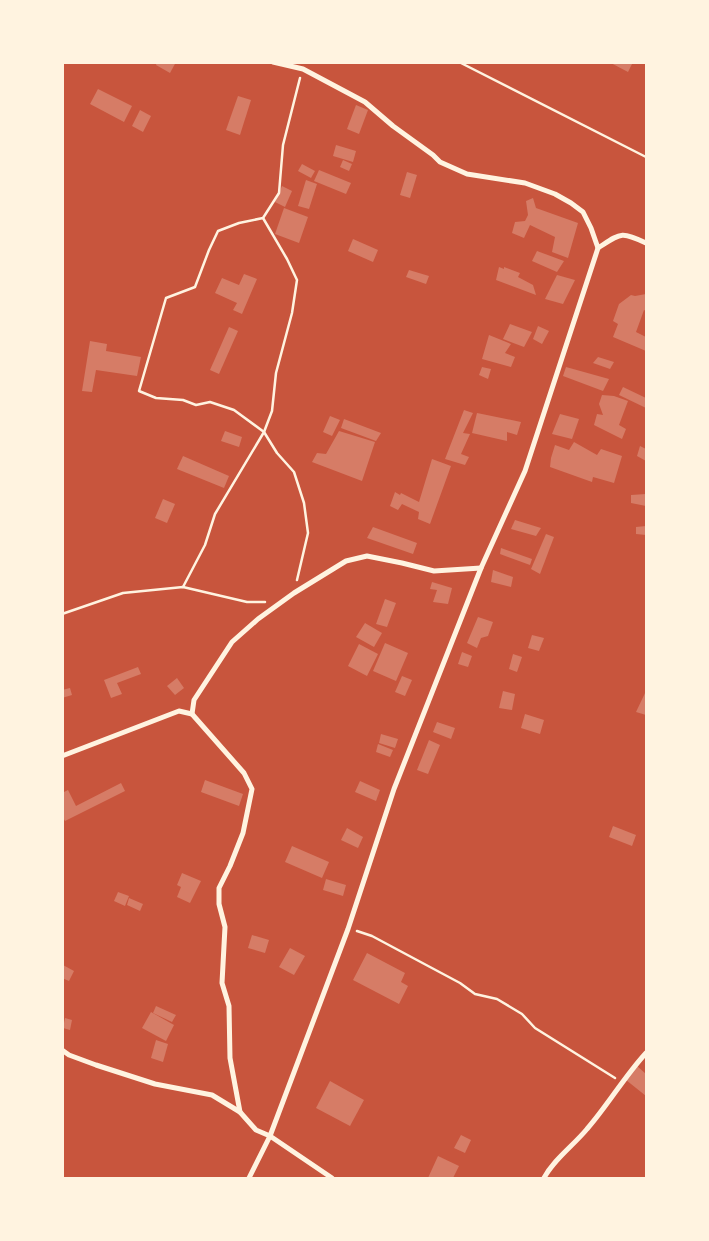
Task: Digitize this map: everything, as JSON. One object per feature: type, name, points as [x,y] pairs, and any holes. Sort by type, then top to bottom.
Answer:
[{"type":"street","points":[[249,1178],[270,1136],[348,929],[394,789],[481,568],[525,471],[598,248],[583,212],[572,203],[555,194],[524,183],[467,174],[440,162],[392,126],[365,102],[303,69],[273,62]]},
{"type":"street","points":[[598,248],[618,235],[630,235],[646,243]]},
{"type":"street","points":[[192,714],[194,700],[232,642],[258,619],[294,593],[346,562],[367,556],[434,571],[481,568]]},
{"type":"street","points":[[62,756],[179,711],[192,714],[244,773],[252,789],[243,833],[219,888],[219,904],[226,926],[222,983],[230,1006],[230,1058],[240,1112]]},
{"type":"street","points":[[62,1050],[69,1055],[96,1065],[155,1084],[212,1095],[240,1112],[256,1130],[270,1136],[332,1178]]},
{"type":"street","points":[[544,1178],[548,1170],[587,1129],[646,1053]]},
{"type":"path","points":[[459,62],[646,157]]},
{"type":"path","points":[[294,593],[308,533],[304,503],[294,472],[277,453],[264,432],[234,410],[210,402],[196,405],[183,400],[156,398],[139,391],[166,298],[195,287],[218,231],[239,223],[263,218],[279,194],[282,145],[296,88],[303,69]]},
{"type":"path","points":[[183,586],[205,545],[216,514],[264,432],[272,411],[276,373],[292,313],[297,280],[263,218]]},
{"type":"path","points":[[62,614],[122,593],[183,586],[247,602],[284,602]]},
{"type":"path","points":[[348,929],[372,936],[460,983],[476,994],[497,999],[522,1014],[535,1028],[622,1082]]},
{"type":"building","points":[[157,62],[176,62],[170,73],[156,65]]},
{"type":"building","points":[[609,62],[628,62],[632,64],[628,72]]},
{"type":"building","points":[[98,89],[132,106],[124,122],[90,104]]},
{"type":"building","points":[[238,96],[251,100],[240,135],[226,130]]},
{"type":"building","points":[[356,105],[368,110],[359,134],[347,129]]},
{"type":"building","points":[[140,110],[151,116],[143,132],[132,126]]},
{"type":"building","points":[[336,145],[356,151],[353,162],[333,156]]},
{"type":"building","points":[[343,160],[352,164],[349,171],[340,167]]},
{"type":"building","points":[[302,164],[315,171],[311,178],[298,171]]},
{"type":"building","points":[[319,170],[351,183],[346,194],[314,181]]},
{"type":"building","points":[[407,172],[417,175],[410,198],[400,195]]},
{"type":"building","points":[[306,180],[317,184],[309,209],[298,206]]},
{"type":"building","points":[[282,186],[292,191],[285,207],[275,202]]},
{"type":"building","points":[[533,198],[536,208],[578,223],[568,258],[552,252],[555,237],[530,225],[524,238],[512,233],[515,222],[525,221],[528,215],[526,201]]},
{"type":"building","points":[[284,208],[308,217],[299,243],[275,234]]},
{"type":"building","points":[[353,239],[378,250],[373,262],[348,251]]},
{"type":"building","points":[[537,251],[564,261],[557,272],[532,261]]},
{"type":"building","points":[[499,267],[520,273],[518,277],[533,285],[536,295],[496,280]]},
{"type":"building","points":[[409,270],[429,276],[426,284],[406,277]]},
{"type":"building","points":[[244,274],[257,279],[242,314],[233,310],[237,303],[215,293],[222,278],[239,285]]},
{"type":"building","points":[[557,275],[575,280],[563,304],[545,299]]},
{"type":"building","points":[[646,294],[646,311],[644,310],[636,332],[646,337],[646,351],[613,337],[618,324],[613,321],[619,304],[631,295]]},
{"type":"building","points":[[510,324],[532,332],[524,347],[503,339]]},
{"type":"building","points":[[538,326],[549,331],[542,344],[533,339]]},
{"type":"building","points":[[229,327],[238,331],[219,374],[210,370]]},
{"type":"building","points":[[489,335],[511,344],[505,353],[515,357],[511,367],[482,359]]},
{"type":"building","points":[[90,341],[107,344],[106,351],[141,357],[137,376],[96,370],[92,392],[82,391]]},
{"type":"building","points":[[598,357],[614,362],[610,369],[593,363]]},
{"type":"building","points":[[482,367],[491,369],[488,379],[479,375]]},
{"type":"building","points":[[566,367],[609,379],[603,391],[563,376]]},
{"type":"building","points":[[623,387],[646,398],[646,408],[619,395]]},
{"type":"building","points":[[602,395],[614,396],[628,401],[619,425],[626,429],[622,439],[594,425],[597,414],[603,415],[599,404]]},
{"type":"building","points":[[464,410],[473,413],[463,433],[470,434],[461,454],[469,457],[465,465],[445,459]]},
{"type":"building","points":[[477,413],[521,422],[517,435],[507,432],[507,441],[472,433]]},
{"type":"building","points":[[560,414],[579,419],[572,439],[552,434]]},
{"type":"building","points":[[330,416],[340,420],[332,436],[323,432]]},
{"type":"building","points":[[344,419],[381,433],[376,441],[341,428]]},
{"type":"building","points":[[225,431],[242,437],[239,447],[221,441]]},
{"type":"building","points":[[339,431],[375,442],[362,481],[312,462],[317,453],[326,454]]},
{"type":"building","points":[[574,442],[597,455],[601,449],[622,456],[614,483],[593,477],[592,482],[550,467],[555,445],[569,450]]},
{"type":"building","points":[[640,446],[646,449],[646,461],[637,456]]},
{"type":"building","points":[[183,456],[229,476],[224,488],[177,469]]},
{"type":"building","points":[[432,459],[451,466],[430,524],[418,519],[419,512],[402,504],[398,510],[390,506],[395,492],[419,502]]},
{"type":"building","points":[[646,494],[646,506],[631,503],[631,495]]},
{"type":"building","points":[[163,499],[175,504],[167,523],[155,518]]},
{"type":"building","points":[[515,520],[541,528],[536,536],[511,529]]},
{"type":"building","points":[[646,526],[646,535],[636,534],[636,527]]},
{"type":"building","points":[[373,527],[417,543],[413,554],[367,538]]},
{"type":"building","points":[[546,534],[554,537],[540,574],[531,569]]},
{"type":"building","points":[[501,548],[532,559],[530,565],[500,554]]},
{"type":"building","points":[[493,570],[513,577],[511,587],[491,582]]},
{"type":"building","points":[[432,582],[452,588],[448,604],[433,602],[437,590],[430,589]]},
{"type":"building","points":[[385,599],[396,603],[387,627],[376,624]]},
{"type":"building","points":[[478,617],[493,622],[488,636],[481,638],[477,648],[467,643]]},
{"type":"building","points":[[365,623],[382,633],[374,647],[356,637]]},
{"type":"building","points":[[532,635],[544,638],[539,651],[528,648]]},
{"type":"building","points":[[385,643],[408,653],[396,681],[373,671]]},
{"type":"building","points":[[359,644],[378,654],[367,676],[348,666]]},
{"type":"building","points":[[462,652],[472,656],[468,667],[458,664]]},
{"type":"building","points":[[513,654],[522,657],[517,672],[509,669]]},
{"type":"building","points":[[138,667],[141,674],[117,683],[122,694],[111,698],[104,680]]},
{"type":"building","points":[[402,676],[412,680],[405,696],[395,692]]},
{"type":"building","points":[[177,678],[184,688],[175,695],[167,686]]},
{"type":"building","points":[[70,688],[72,695],[62,698],[62,690]]},
{"type":"building","points":[[503,691],[515,694],[512,710],[499,708]]},
{"type":"building","points":[[646,691],[646,715],[636,712]]},
{"type":"building","points":[[525,714],[544,720],[540,734],[521,728]]},
{"type":"building","points":[[437,722],[455,728],[451,739],[433,732]]},
{"type":"building","points":[[381,734],[398,739],[395,748],[379,743]]},
{"type":"building","points":[[429,740],[440,745],[428,774],[417,770]]},
{"type":"building","points":[[378,744],[393,750],[390,757],[376,752]]},
{"type":"building","points":[[205,780],[243,794],[239,806],[201,792]]},
{"type":"building","points":[[360,781],[380,790],[376,801],[355,792]]},
{"type":"building","points":[[121,783],[125,791],[65,821],[62,816],[62,793],[68,790],[76,806]]},
{"type":"building","points":[[613,826],[636,835],[632,846],[609,837]]},
{"type":"building","points":[[347,828],[363,837],[358,848],[341,840]]},
{"type":"building","points":[[292,846],[329,862],[322,878],[285,862]]},
{"type":"building","points":[[182,873],[201,881],[190,903],[177,897],[181,887],[177,885]]},
{"type":"building","points":[[326,879],[346,885],[343,896],[323,890]]},
{"type":"building","points":[[118,892],[129,896],[125,906],[114,901]]},
{"type":"building","points":[[129,898],[143,904],[140,911],[127,905]]},
{"type":"building","points":[[252,935],[269,940],[265,953],[248,948]]},
{"type":"building","points":[[290,948],[305,956],[294,975],[279,967]]},
{"type":"building","points":[[367,953],[405,973],[401,982],[408,986],[399,1004],[353,980]]},
{"type":"building","points":[[63,965],[74,971],[69,981],[62,978]]},
{"type":"building","points":[[156,1006],[176,1015],[172,1022],[153,1013]]},
{"type":"building","points":[[151,1012],[174,1025],[166,1041],[142,1028]]},
{"type":"building","points":[[65,1018],[72,1020],[70,1030],[63,1028]]},
{"type":"building","points":[[156,1040],[168,1044],[163,1062],[151,1058]]},
{"type":"building","points":[[637,1066],[646,1074],[646,1096],[626,1080]]},
{"type":"building","points":[[330,1081],[364,1100],[350,1126],[316,1108]]},
{"type":"building","points":[[461,1135],[471,1140],[465,1153],[454,1148]]},
{"type":"building","points":[[438,1156],[459,1166],[453,1178],[428,1178]]}]
